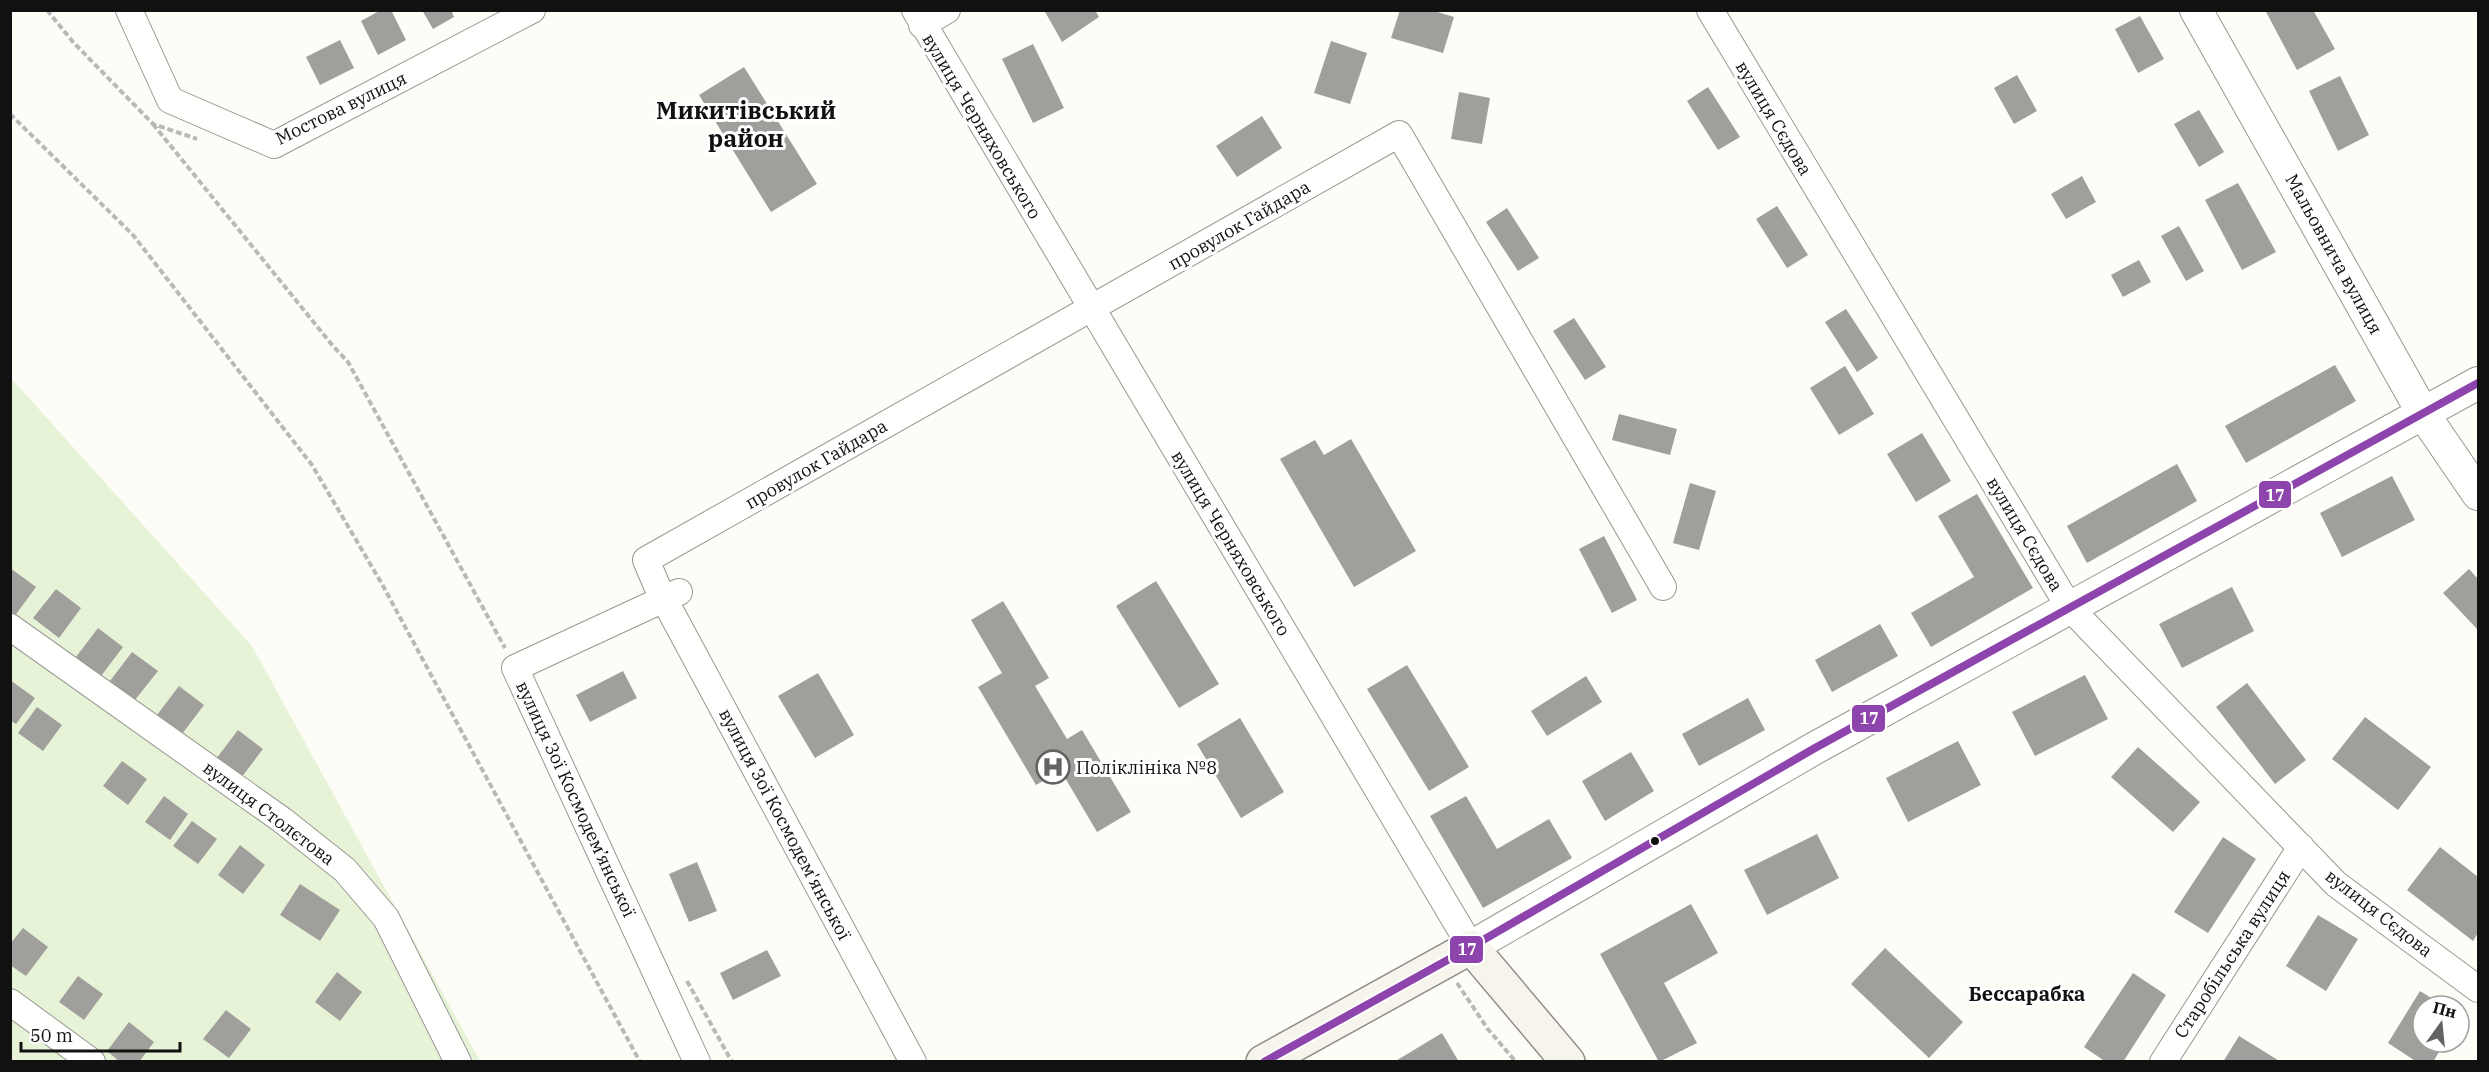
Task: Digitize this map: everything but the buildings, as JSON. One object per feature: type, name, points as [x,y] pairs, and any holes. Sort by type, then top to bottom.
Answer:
[{"type":"main road","points":[[1263,1062],[1458,955]]},
{"type":"main road","name":"вулиця Черняховського","points":[[1458,955],[1568,1062]]},
{"type":"street","name":"Мостова вулиця","points":[[129,10],[170,100],[274,145],[532,10]]},
{"type":"street","points":[[919,18],[947,10]]},
{"type":"street","name":"вулиця Сєдова","points":[[1710,10],[2069,607],[2336,884],[2478,989]]},
{"type":"street","name":"Мальовнича вулиця","points":[[2196,10],[2424,415],[2478,494]]},
{"type":"street","name":"вулиця Черняховського","points":[[919,18],[1091,308],[1458,955]]},
{"type":"street","name":"провулок Гайдара","points":[[667,593],[646,560],[1399,134],[1663,587]]},
{"type":"street","points":[[1458,955],[1815,748],[2069,607],[2424,415],[2478,383]]},
{"type":"street","name":"вулиця Зої Космодем’янської","points":[[667,593],[515,668],[698,1062]]},
{"type":"street","name":"вулиця Зої Космодем'янської","points":[[667,593],[913,1062]]},
{"type":"street","name":"вулиця Столєтова","points":[[10,627],[282,820],[345,870],[386,918],[458,1062]]},
{"type":"street","name":"Старобільська вулиця","points":[[2163,1062],[2301,847]]},
{"type":"street","points":[[10,1002],[92,1062]]},
{"type":"path","points":[[47,10],[73,42],[153,124],[348,362],[515,668]]},
{"type":"path","points":[[10,114],[133,235],[312,465],[382,584],[640,1062]]},
{"type":"path","points":[[153,124],[206,142]]},
{"type":"path","points":[[1458,955],[1487,1028],[1516,1062]]},
{"type":"path","points":[[686,979],[732,1062]]},
{"type":"green space","points":[[10,377],[252,646],[480,1061],[11,1061]]},
{"type":"transit line","name":"17","points":[[1264,1062],[1471,947],[1815,748],[2478,383]]},
{"type":"place","name":"Поліклініка №8","points":[[1053,767]]},
{"type":"district","name":"Микитівський район","points":[[746,124]]},
{"type":"district","name":"Бессарабка","points":[[2027,993]]}]
